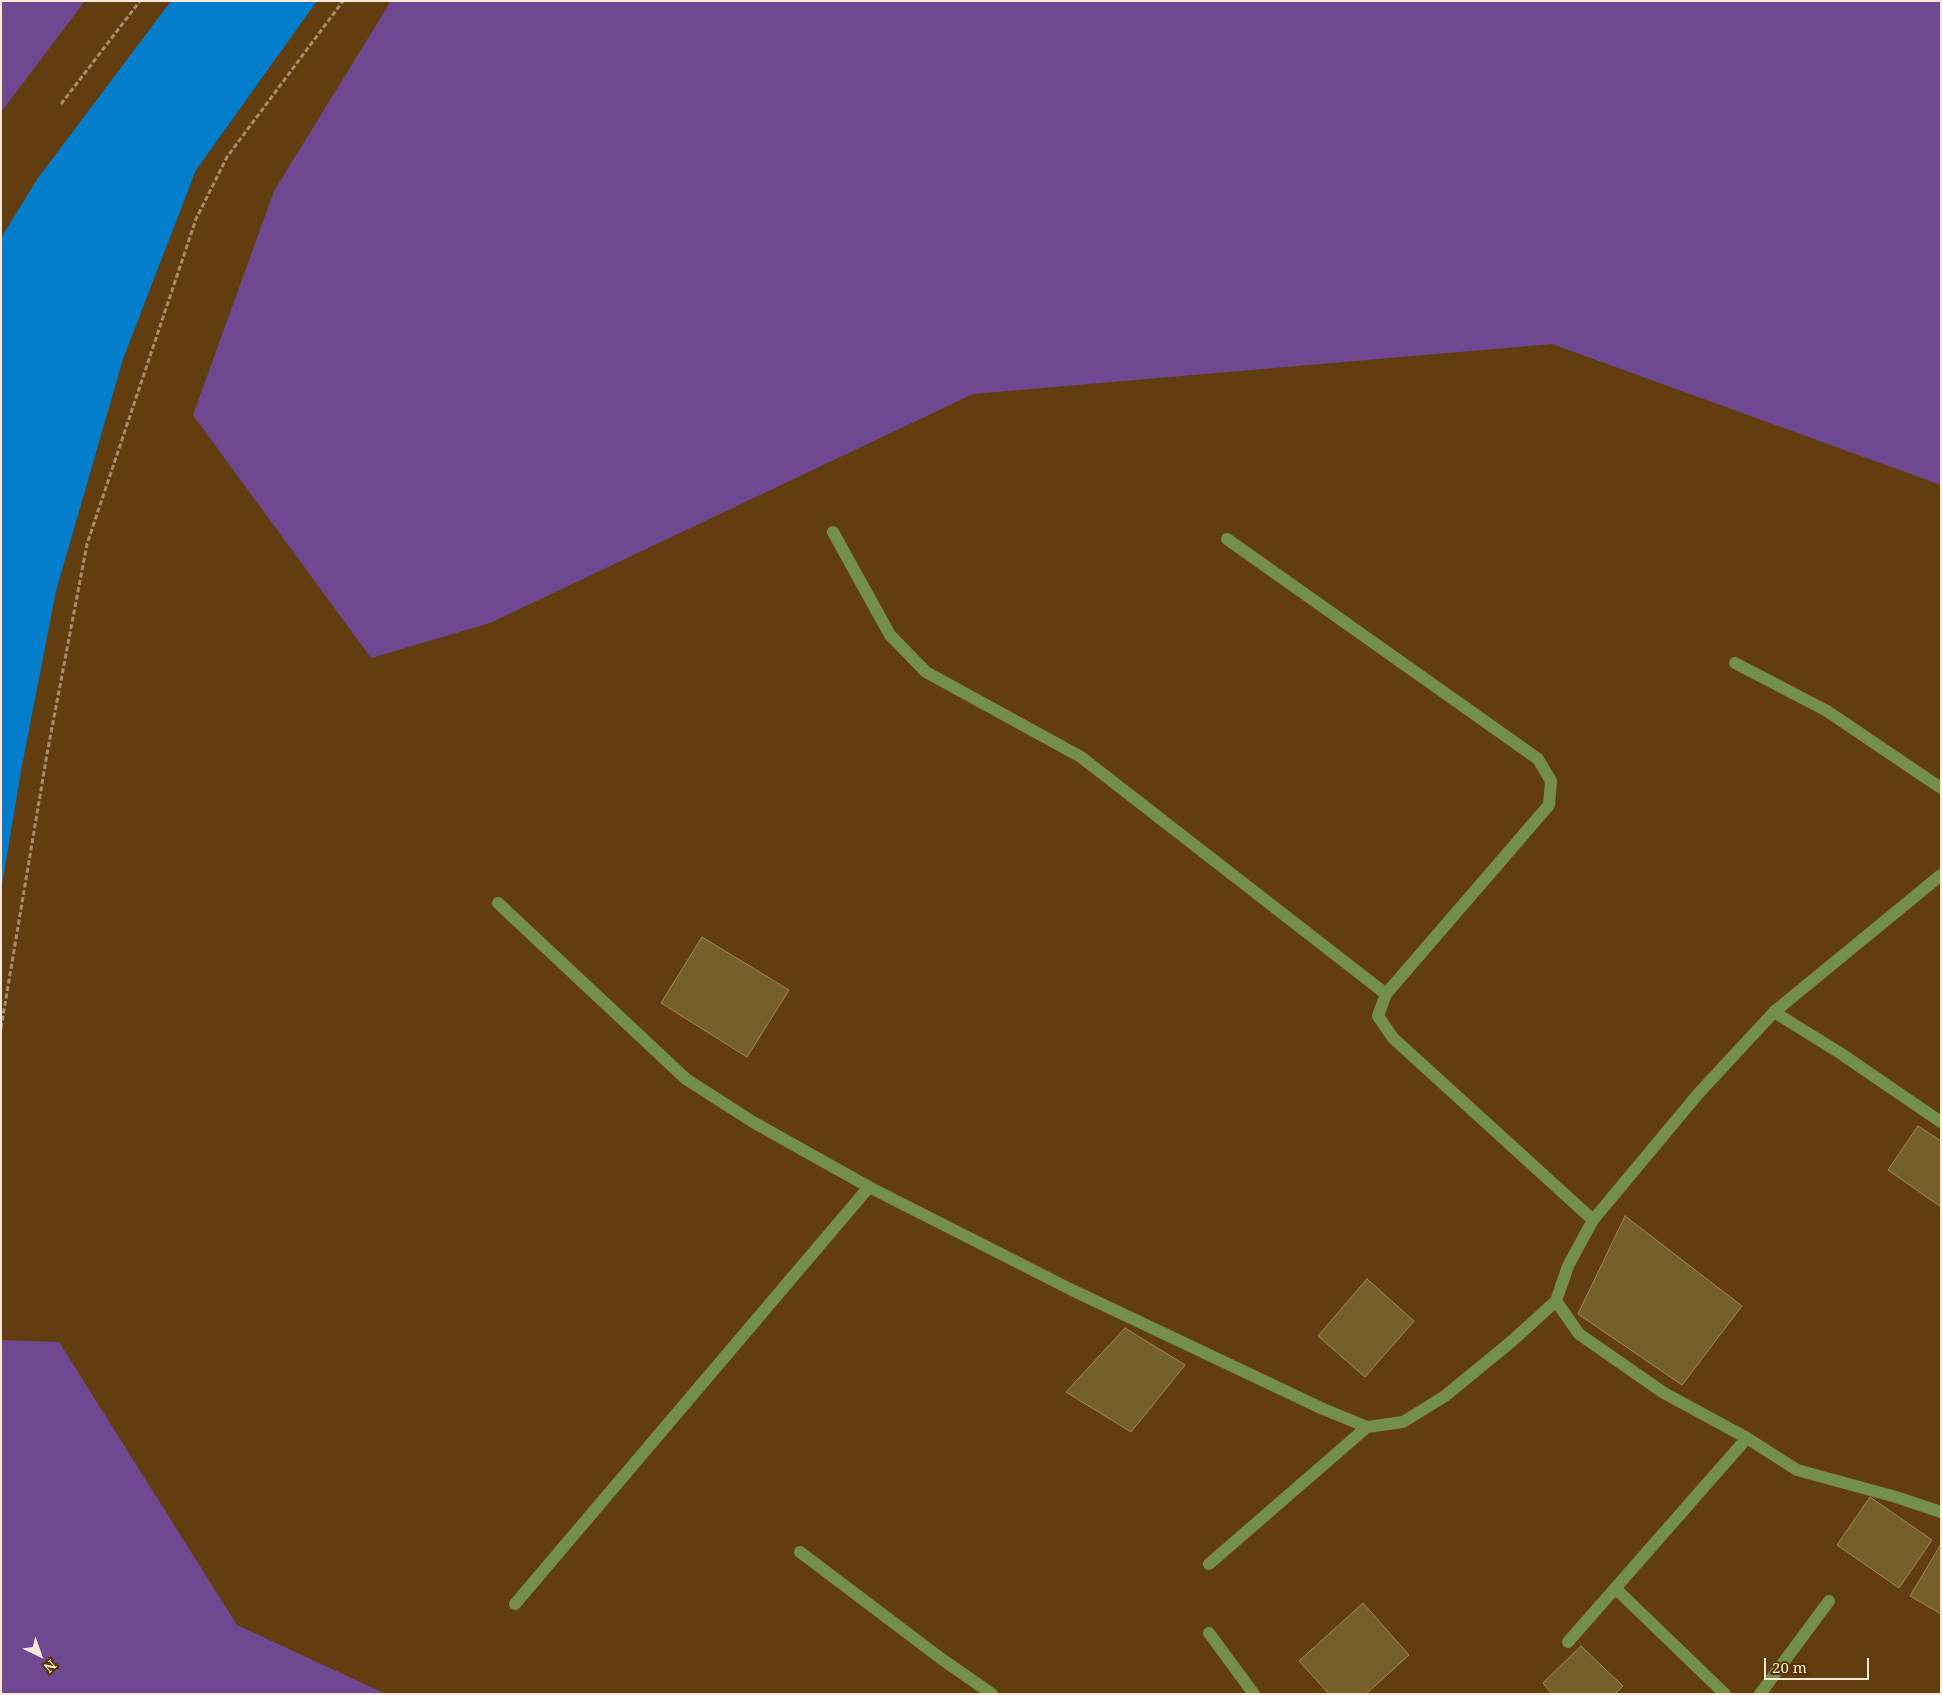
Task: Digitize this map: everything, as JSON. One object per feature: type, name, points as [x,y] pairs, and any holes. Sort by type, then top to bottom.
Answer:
[{"type":"street","points":[[834,532],[890,635],[926,672],[1080,758],[1386,994]]},
{"type":"street","points":[[1227,539],[1538,759],[1552,781],[1549,805],[1386,994],[1378,1016],[1393,1038],[1593,1220]]},
{"type":"street","points":[[1735,663],[1827,711],[1941,788]]},
{"type":"street","points":[[498,903],[686,1079],[753,1122],[869,1187],[1072,1290],[1321,1408],[1367,1427],[1403,1422],[1445,1396],[1556,1302],[1568,1266],[1593,1220],[1698,1094],[1774,1012],[1941,875]]},
{"type":"street","points":[[1774,1012],[1840,1053],[1941,1122]]},
{"type":"street","points":[[515,1604],[869,1187]]},
{"type":"street","points":[[1556,1302],[1580,1334],[1664,1393],[1747,1438],[1797,1470],[1896,1496],[1941,1512]]},
{"type":"street","points":[[1209,1564],[1367,1427]]},
{"type":"street","points":[[1568,1642],[1747,1438]]},
{"type":"street","points":[[800,1552],[943,1660],[992,1694]]},
{"type":"street","points":[[1615,1588],[1725,1694]]},
{"type":"street","points":[[1760,1694],[1829,1601]]},
{"type":"street","points":[[1209,1633],[1254,1694]]},
{"type":"path","points":[[61,104],[140,1]]},
{"type":"path","points":[[1,1028],[47,754],[87,544],[196,219],[227,157],[343,1]]},
{"type":"shaded area","points":[[1,1],[85,1],[1,112]]},
{"type":"shaded area","points":[[391,1],[1941,1],[1941,485],[1552,344],[973,394],[490,623],[371,658],[193,415],[274,191]]},
{"type":"shaded area","points":[[2,1340],[59,1342],[237,1625],[386,1694],[1,1694]]},
{"type":"water","points":[[171,1],[317,1],[196,170],[123,359],[56,591],[21,771],[1,891],[1,238],[38,178]]},
{"type":"building","points":[[702,937],[789,990],[747,1057],[661,1003]]},
{"type":"building","points":[[1918,1126],[1941,1141],[1941,1207],[1888,1170]]},
{"type":"building","points":[[1625,1216],[1742,1306],[1682,1385],[1578,1314]]},
{"type":"building","points":[[1367,1279],[1414,1321],[1365,1377],[1318,1336]]},
{"type":"building","points":[[1125,1328],[1185,1365],[1131,1432],[1066,1392]]},
{"type":"building","points":[[1870,1497],[1932,1540],[1899,1588],[1837,1545]]},
{"type":"building","points":[[1941,1544],[1941,1614],[1910,1596]]},
{"type":"building","points":[[1363,1603],[1409,1655],[1366,1694],[1329,1694],[1299,1661]]},
{"type":"building","points":[[1581,1646],[1623,1686],[1615,1694],[1552,1694],[1543,1683]]}]
